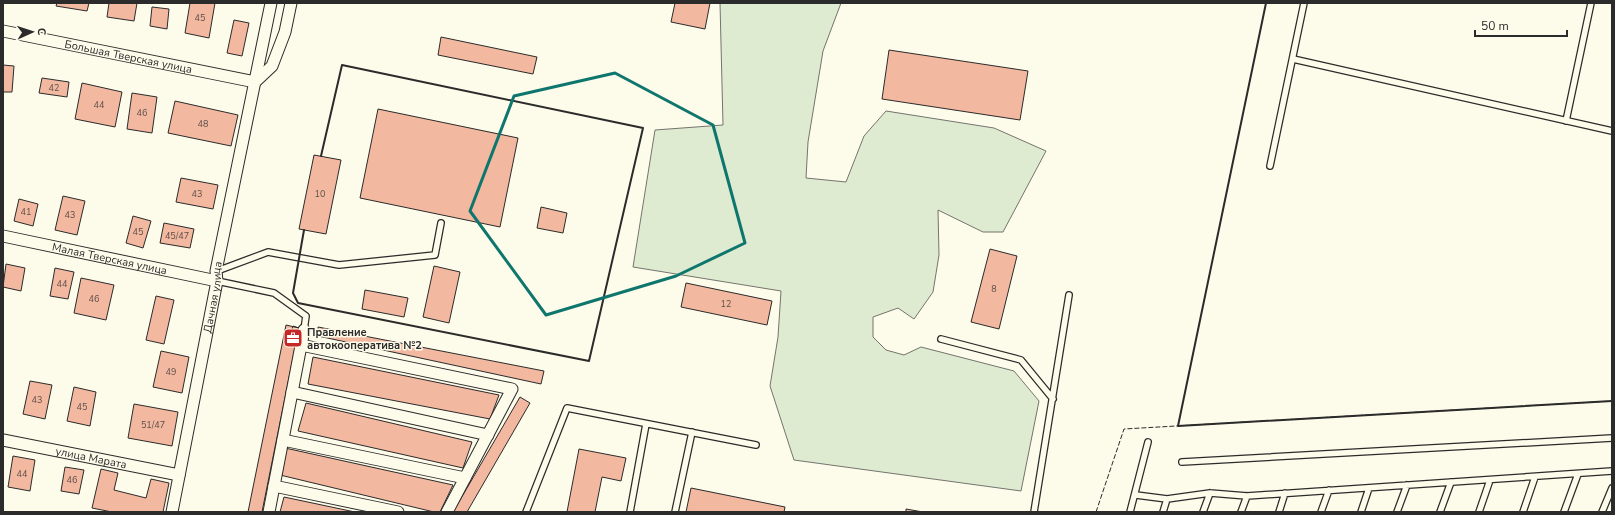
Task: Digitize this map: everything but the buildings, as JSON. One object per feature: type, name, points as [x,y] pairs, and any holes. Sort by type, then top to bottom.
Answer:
[{"type":"street","name":"Дачная улица","points":[[172,512],[254,82],[271,3]]},
{"type":"street","points":[[254,82],[272,66],[286,32],[291,3]]},
{"type":"street","name":"Большая Тверская улица","points":[[3,31],[254,82]]},
{"type":"street","name":"Малая Тверская улица","points":[[3,236],[217,276]]},
{"type":"street","points":[[269,512],[304,330]]},
{"type":"street","points":[[301,345],[512,389],[447,512]]},
{"type":"street","points":[[292,392],[488,435]]},
{"type":"street","name":"улица Марата","points":[[3,440],[179,474]]},
{"type":"street","points":[[283,440],[465,478]]},
{"type":"street","points":[[274,486],[398,512]]},
{"type":"lane","points":[[1270,166],[1304,3]]},
{"type":"lane","points":[[1566,121],[1591,3]]},
{"type":"lane","points":[[1293,59],[1612,131]]},
{"type":"lane","points":[[217,276],[268,252],[339,265],[436,255],[441,223]]},
{"type":"lane","points":[[217,276],[274,292],[306,316],[304,330]]},
{"type":"lane","points":[[1034,512],[1069,295]]},
{"type":"lane","points":[[941,339],[1021,360],[1052,399]]},
{"type":"lane","points":[[526,512],[567,408],[756,445]]},
{"type":"lane","points":[[630,512],[646,424]]},
{"type":"lane","points":[[675,512],[692,432]]},
{"type":"lane","points":[[1182,462],[1612,438]]},
{"type":"lane","points":[[1130,512],[1136,495],[1148,442]]},
{"type":"lane","points":[[1136,495],[1168,499],[1210,493],[1247,496],[1612,471]]},
{"type":"lane","points":[[1564,512],[1578,474]]},
{"type":"lane","points":[[1523,512],[1535,477]]},
{"type":"lane","points":[[1479,512],[1490,480]]},
{"type":"lane","points":[[1440,512],[1451,482]]},
{"type":"lane","points":[[1398,512],[1406,485]]},
{"type":"lane","points":[[1360,512],[1369,488]]},
{"type":"lane","points":[[1602,512],[1612,488]]},
{"type":"lane","points":[[1322,512],[1329,490]]},
{"type":"lane","points":[[1203,512],[1210,493]]},
{"type":"lane","points":[[1278,512],[1285,493]]},
{"type":"lane","points":[[1242,512],[1247,496]]},
{"type":"lane","points":[[1163,512],[1168,499]]},
{"type":"highlighted area","points":[[615,73],[713,125],[745,243],[676,276],[546,315],[470,211],[514,96]]},
{"type":"green space","points":[[720,3],[841,3],[823,51],[808,142],[806,178],[846,182],[864,136],[886,111],[994,128],[1046,151],[1003,232],[983,232],[938,210],[939,255],[933,292],[914,319],[898,308],[873,317],[873,337],[886,350],[904,355],[921,347],[1014,371],[1039,401],[1021,491],[794,460],[770,386],[778,337],[781,291],[633,267],[655,130],[723,125]]},
{"type":"fence","points":[[1096,512],[1124,429],[1612,401]]},
{"type":"wall","points":[[1266,3],[1178,426],[1612,401]]},
{"type":"wall","points":[[304,230],[293,293],[298,303],[589,361],[643,128],[342,65],[321,156]]},
{"type":"place","name":"Правление автокооператива №2","points":[[293,338]]}]
